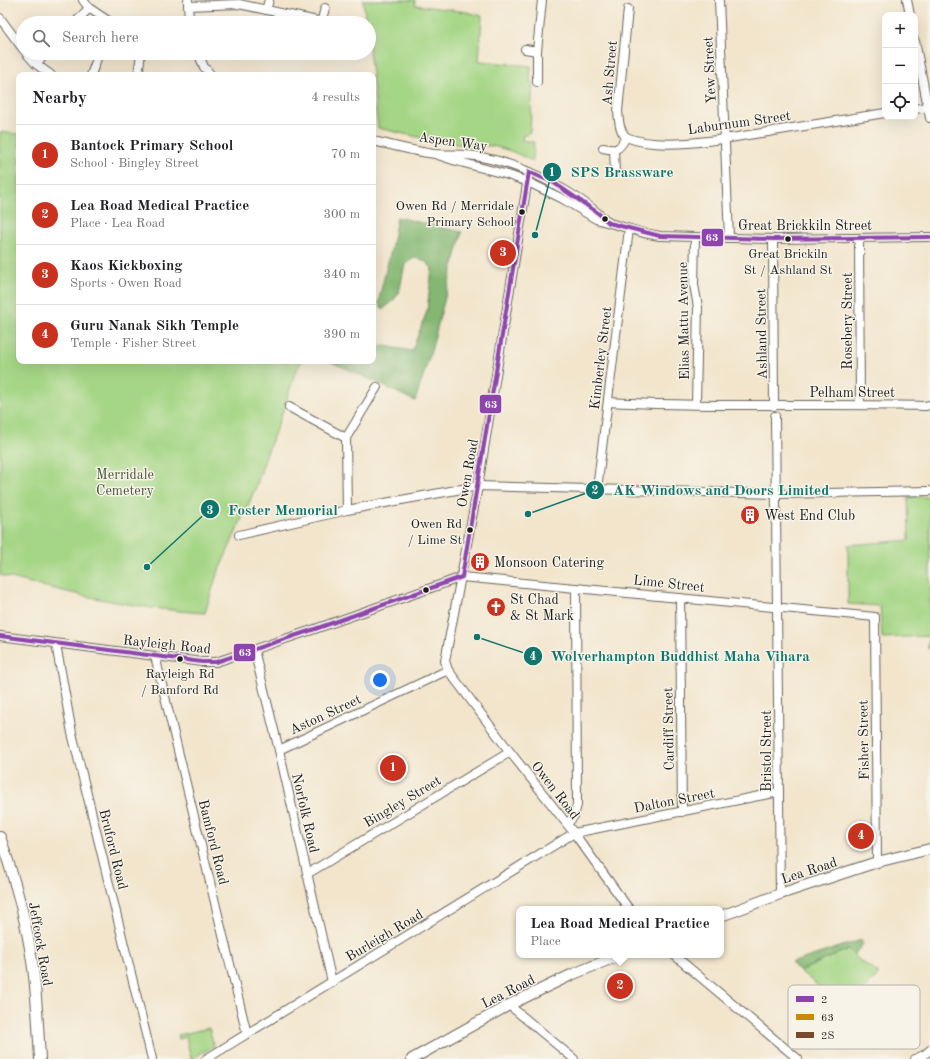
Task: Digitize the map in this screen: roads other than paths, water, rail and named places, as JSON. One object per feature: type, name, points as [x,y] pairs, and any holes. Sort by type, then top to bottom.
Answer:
[{"type":"street","points":[[83,0],[89,8],[100,16]]},
{"type":"street","points":[[266,10],[269,0]]},
{"type":"street","points":[[537,82],[537,51],[542,0]]},
{"type":"street","name":"Yew Street","points":[[719,0],[729,238]]},
{"type":"street","points":[[907,0],[909,12]]},
{"type":"street","points":[[189,16],[188,3],[239,4],[294,16]]},
{"type":"street","points":[[82,16],[89,8]]},
{"type":"street","points":[[323,16],[325,8]]},
{"type":"street","name":"Ash Street","points":[[626,137],[622,133],[619,125],[618,111],[628,9]]},
{"type":"street","points":[[0,18],[16,40]]},
{"type":"street","points":[[916,48],[930,118]]},
{"type":"street","points":[[525,50],[537,51]]},
{"type":"street","points":[[32,60],[47,72]]},
{"type":"street","points":[[36,64],[40,60]]},
{"type":"street","points":[[92,72],[96,60]]},
{"type":"street","points":[[138,72],[140,60]]},
{"type":"street","points":[[201,60],[208,72]]},
{"type":"street","points":[[918,109],[928,107]]},
{"type":"street","name":"Laburnum Street","points":[[626,137],[633,140],[665,144],[725,139],[882,113]]},
{"type":"street","points":[[603,148],[614,150],[621,147],[626,137]]},
{"type":"street","name":"Aspen Way","points":[[376,142],[435,154],[467,154],[483,157],[529,172]]},
{"type":"street","points":[[614,150],[615,173]]},
{"type":"street","points":[[435,154],[528,182],[563,199],[596,219],[609,223]]},
{"type":"street","name":"Great Brickkiln Street","points":[[529,172],[554,183],[598,213],[609,223],[660,236],[695,238],[930,238]]},
{"type":"street","name":"Owen Road","points":[[529,172],[478,486],[445,661],[448,670],[574,833],[627,906]]},
{"type":"street","name":"Kimberley Street","points":[[597,489],[629,229]]},
{"type":"street","name":"Elias Mattu Avenue","points":[[695,238],[694,285],[698,307],[696,404]]},
{"type":"street","name":"Ashland Street","points":[[773,238],[774,406]]},
{"type":"street","name":"Rosebery Street","points":[[859,238],[860,404]]},
{"type":"street","points":[[347,510],[346,438],[377,387]]},
{"type":"street","points":[[608,402],[774,406]]},
{"type":"street","name":"Pelham Street","points":[[774,406],[860,404],[930,405]]},
{"type":"street","points":[[289,407],[346,438]]},
{"type":"street","points":[[775,416],[777,608]]},
{"type":"street","points":[[239,535],[347,510],[478,486],[776,494],[930,491]]},
{"type":"street","name":"Lime Street","points":[[462,577],[875,617]]},
{"type":"street","name":"Rayleigh Road","points":[[0,636],[211,662],[223,660],[254,650],[462,577]]},
{"type":"street","points":[[567,824],[574,816],[577,805],[576,588]]},
{"type":"street","name":"Cardiff Street","points":[[680,598],[682,812]]},
{"type":"street","name":"Bristol Street","points":[[777,608],[780,894]]},
{"type":"street","name":"Fisher Street","points":[[875,617],[877,862]]},
{"type":"street","name":"Bruford Road","points":[[56,644],[74,740],[152,1059]]},
{"type":"street","name":"Norfolk Road","points":[[254,650],[279,750],[332,982]]},
{"type":"street","name":"Bamford Road","points":[[155,656],[247,1034]]},
{"type":"street","name":"Aston Street","points":[[279,750],[448,670]]},
{"type":"street","name":"Bingley Street","points":[[307,874],[510,752]]},
{"type":"street","name":"Dalton Street","points":[[574,833],[779,792]]},
{"type":"street","name":"Burleigh Road","points":[[206,1059],[574,833]]},
{"type":"street","name":"Jeffcock Road","points":[[0,837],[20,903],[29,942],[38,1013],[40,1059]]},
{"type":"street","name":"Lea Road","points":[[724,915],[780,894],[877,862],[930,849]]},
{"type":"street","name":"Lea Road","points":[[412,1059],[509,1005],[571,975],[613,958]]},
{"type":"street","points":[[678,958],[798,1059]]},
{"type":"street","points":[[509,1005],[574,1059]]},
{"type":"street","points":[[915,1059],[924,1055],[930,1050]]},
{"type":"place","name":"Owen Rd / Merridale Primary School","points":[[522,212]]},
{"type":"place","name":"SPS Brassware","points":[[535,235]]},
{"type":"place","name":"Great Brickiln St / Ashland St","points":[[788,239]]},
{"type":"place","name":"Kaos Kickboxing","points":[[503,253]]},
{"type":"place","name":"AK Windows and Doors Limited","points":[[528,514]]},
{"type":"place","name":"West End Club","points":[[750,515]]},
{"type":"place","name":"Owen Rd / Lime St","points":[[470,530]]},
{"type":"place","name":"Monsoon Catering","points":[[480,562]]},
{"type":"place","name":"Foster Memorial","points":[[147,567]]},
{"type":"place","name":"St Chad & St Mark","points":[[496,607]]},
{"type":"place","name":"Wolverhampton Buddhist Maha Vihara","points":[[477,637]]},
{"type":"place","name":"Rayleigh Rd / Bamford Rd","points":[[180,659]]},
{"type":"place","name":"Bantock Primary School","points":[[393,768]]},
{"type":"place","name":"Guru Nanak Sikh Temple","points":[[861,836]]},
{"type":"place","name":"Lea Road Medical Practice","points":[[620,986]]},
{"type":"park label","name":"Merridale Cemetery","points":[[125,482]]}]
